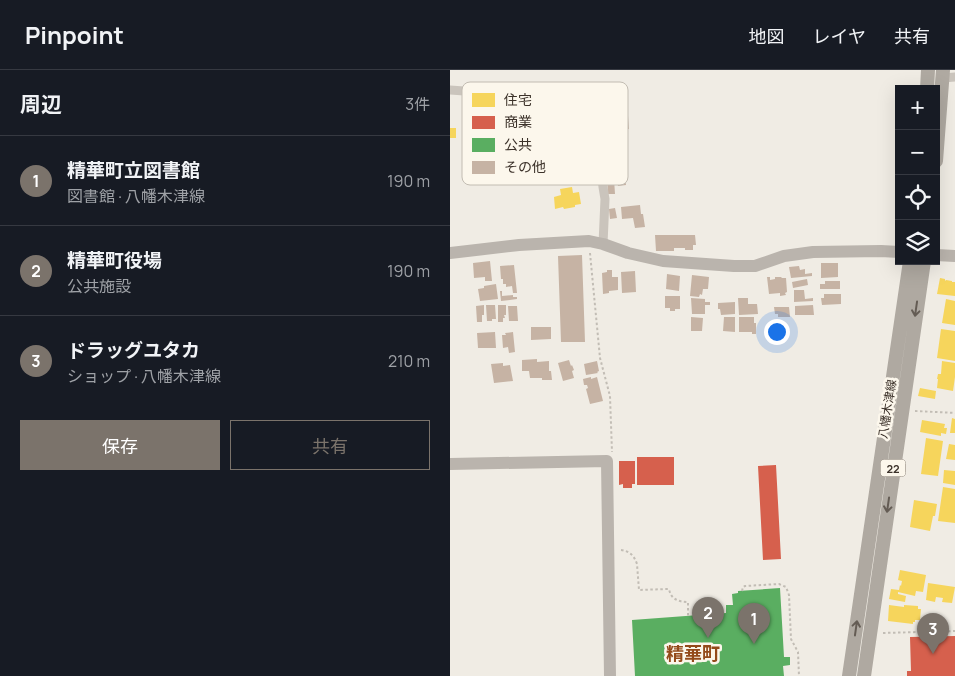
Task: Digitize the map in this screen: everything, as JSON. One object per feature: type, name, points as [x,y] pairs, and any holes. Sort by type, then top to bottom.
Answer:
[{"type":"main road","points":[[927,85],[928,70]]},
{"type":"main road","points":[[940,130],[947,75]]},
{"type":"main road","name":"八幡木津線","points":[[849,676],[909,265]]},
{"type":"main road","name":"八幡木津線","points":[[864,676],[923,265]]},
{"type":"street","points":[[603,185],[605,199],[603,244]]},
{"type":"street","points":[[450,253],[589,241],[628,253],[663,260],[755,266],[784,256],[813,252],[895,252]]},
{"type":"street","points":[[940,255],[955,256]]},
{"type":"street","points":[[450,464],[607,462],[610,676]]},
{"type":"path","points":[[589,241],[600,358],[610,396],[612,457]]},
{"type":"path","points":[[911,411],[955,413]]},
{"type":"path","points":[[616,550],[626,551],[636,560],[638,590],[669,589],[675,600],[688,602],[688,616]]},
{"type":"path","points":[[742,590],[745,586],[779,584],[786,587],[789,595],[791,639],[798,652],[799,676]]},
{"type":"path","points":[[880,633],[955,631]]},
{"type":"building: 住宅","points":[[450,128],[456,128],[456,138],[450,138]]},
{"type":"building: 住宅","points":[[572,187],[573,193],[579,192],[581,204],[575,205],[575,207],[555,209],[554,197],[561,195],[560,189]]},
{"type":"building: 住宅","points":[[940,278],[945,279],[945,281],[955,282],[955,296],[937,294]]},
{"type":"building: 住宅","points":[[946,299],[955,301],[955,325],[942,323]]},
{"type":"building: 住宅","points":[[941,329],[955,331],[955,361],[937,358]]},
{"type":"building: 住宅","points":[[942,361],[955,363],[953,391],[937,388],[937,379],[938,374],[941,374]]},
{"type":"building: 住宅","points":[[920,388],[936,391],[935,399],[918,396]]},
{"type":"building: 住宅","points":[[952,418],[955,419],[955,433],[950,433]]},
{"type":"building: 住宅","points":[[922,420],[945,424],[944,428],[947,428],[946,434],[941,433],[941,436],[920,432]]},
{"type":"building: 住宅","points":[[926,438],[943,441],[938,476],[921,474]]},
{"type":"building: 住宅","points":[[949,444],[955,445],[955,460],[946,459]]},
{"type":"building: 住宅","points":[[944,470],[955,471],[955,485],[943,483]]},
{"type":"building: 住宅","points":[[943,487],[955,489],[955,523],[938,521]]},
{"type":"building: 住宅","points":[[914,500],[937,504],[930,531],[910,527]]},
{"type":"building: 住宅","points":[[900,570],[926,575],[923,592],[916,591],[915,596],[898,592],[898,594],[906,596],[905,602],[889,599],[891,589],[899,590],[901,586],[902,581],[898,580]]},
{"type":"building: 住宅","points":[[928,583],[955,587],[952,603],[942,602],[943,598],[936,597],[935,602],[926,600]]},
{"type":"building: 住宅","points":[[889,605],[918,606],[918,609],[921,609],[920,620],[915,620],[913,624],[888,621]]},
{"type":"building: 商業","points":[[637,457],[674,457],[674,485],[637,485]]},
{"type":"building: 商業","points":[[619,461],[635,461],[635,484],[632,484],[632,488],[623,488],[623,484],[619,485]]},
{"type":"building: 商業","points":[[776,465],[781,559],[763,560],[758,466]]},
{"type":"building: 商業","points":[[955,636],[955,676],[907,676],[907,671],[911,671],[910,637]]},
{"type":"building: 公共","points":[[780,588],[784,657],[790,657],[790,665],[783,666],[784,676],[635,676],[632,620],[726,613],[726,605],[733,605],[732,594],[738,593],[738,591]]},
{"type":"building: その他","points":[[607,185],[614,185],[615,194],[608,194]]},
{"type":"building: その他","points":[[640,205],[645,227],[635,228],[633,218],[622,219],[621,207]]},
{"type":"building: その他","points":[[615,208],[617,218],[610,219],[609,209]]},
{"type":"building: その他","points":[[655,235],[695,235],[696,245],[693,245],[693,250],[674,248],[674,251],[656,251]]},
{"type":"building: その他","points":[[582,255],[585,342],[561,342],[558,256]]},
{"type":"building: その他","points":[[490,261],[492,281],[485,281],[485,277],[474,278],[473,263]]},
{"type":"building: その他","points":[[821,263],[838,263],[838,277],[821,278]]},
{"type":"building: その他","points":[[514,265],[517,293],[513,293],[512,286],[506,287],[506,284],[503,284],[503,279],[501,279],[500,266]]},
{"type":"building: その他","points":[[799,266],[800,270],[805,269],[805,274],[812,273],[812,276],[791,278],[789,267]]},
{"type":"building: その他","points":[[607,270],[612,270],[612,277],[618,277],[618,290],[603,294],[602,273],[607,272]]},
{"type":"building: その他","points":[[635,271],[636,292],[622,293],[621,272]]},
{"type":"building: その他","points":[[667,274],[680,276],[679,291],[666,289]]},
{"type":"building: その他","points":[[692,275],[709,277],[708,289],[703,289],[702,295],[700,294],[699,297],[690,296]]},
{"type":"building: その他","points":[[767,277],[770,277],[770,280],[775,279],[775,277],[786,278],[786,295],[780,296],[780,293],[769,294]]},
{"type":"building: その他","points":[[807,279],[808,285],[793,288],[792,282]]},
{"type":"building: その他","points":[[825,281],[840,281],[840,289],[820,289],[820,284],[825,284]]},
{"type":"building: その他","points":[[496,284],[498,299],[480,301],[478,289]]},
{"type":"building: その他","points":[[794,290],[804,290],[805,299],[813,298],[813,301],[794,302]]},
{"type":"building: その他","points":[[500,291],[502,291],[502,296],[513,295],[517,299],[501,301]]},
{"type":"building: その他","points":[[824,294],[841,294],[841,304],[822,305],[821,298],[824,298]]},
{"type":"building: その他","points":[[665,296],[680,296],[680,309],[670,311],[670,308],[665,308]]},
{"type":"building: その他","points":[[691,298],[705,299],[705,302],[710,302],[710,305],[705,305],[705,314],[692,314]]},
{"type":"building: その他","points":[[738,298],[748,298],[748,304],[757,304],[758,314],[739,315]]},
{"type":"building: その他","points":[[735,302],[735,314],[721,315],[718,303]]},
{"type":"building: その他","points":[[484,305],[482,322],[477,322],[476,306]]},
{"type":"building: その他","points":[[486,305],[495,305],[496,319],[487,321]]},
{"type":"building: その他","points":[[498,305],[506,305],[506,315],[504,315],[503,322],[498,322]]},
{"type":"building: その他","points":[[813,305],[814,315],[795,315],[795,306]]},
{"type":"building: その他","points":[[508,306],[517,306],[518,321],[509,321]]},
{"type":"building: その他","points":[[774,307],[789,307],[790,317],[778,317],[778,314],[775,314]]},
{"type":"building: その他","points":[[691,317],[703,318],[702,331],[691,331]]},
{"type":"building: その他","points":[[724,317],[735,317],[735,332],[723,331]]},
{"type":"building: その他","points":[[739,317],[754,317],[756,334],[752,334],[752,332],[739,332]]},
{"type":"building: その他","points":[[772,321],[783,321],[783,323],[786,323],[786,333],[771,333]]},
{"type":"building: その他","points":[[531,327],[551,327],[551,339],[531,340]]},
{"type":"building: その他","points":[[495,332],[496,348],[478,348],[477,333]]},
{"type":"building: その他","points":[[513,332],[515,352],[509,353],[508,347],[503,348],[502,335]]},
{"type":"building: その他","points":[[537,359],[537,362],[549,361],[549,371],[551,371],[552,380],[530,378],[529,371],[522,371],[522,360]]},
{"type":"building: その他","points":[[569,360],[574,370],[572,371],[574,378],[563,381],[558,363]]},
{"type":"building: その他","points":[[597,361],[598,373],[586,375],[584,364]]},
{"type":"building: その他","points":[[503,363],[503,366],[510,365],[513,381],[494,383],[491,364]]},
{"type":"building: その他","points":[[591,377],[591,379],[597,377],[603,401],[590,404],[586,389],[588,388],[587,385],[584,385],[583,379]]},
{"type":"place","name":"精華町役場","points":[[708,638]]},
{"type":"place","name":"精華町立図書館","points":[[754,644]]},
{"type":"place","name":"ドラッグユタカ","points":[[933,654]]},
{"type":"district","name":"精華町","points":[[693,653]]}]
